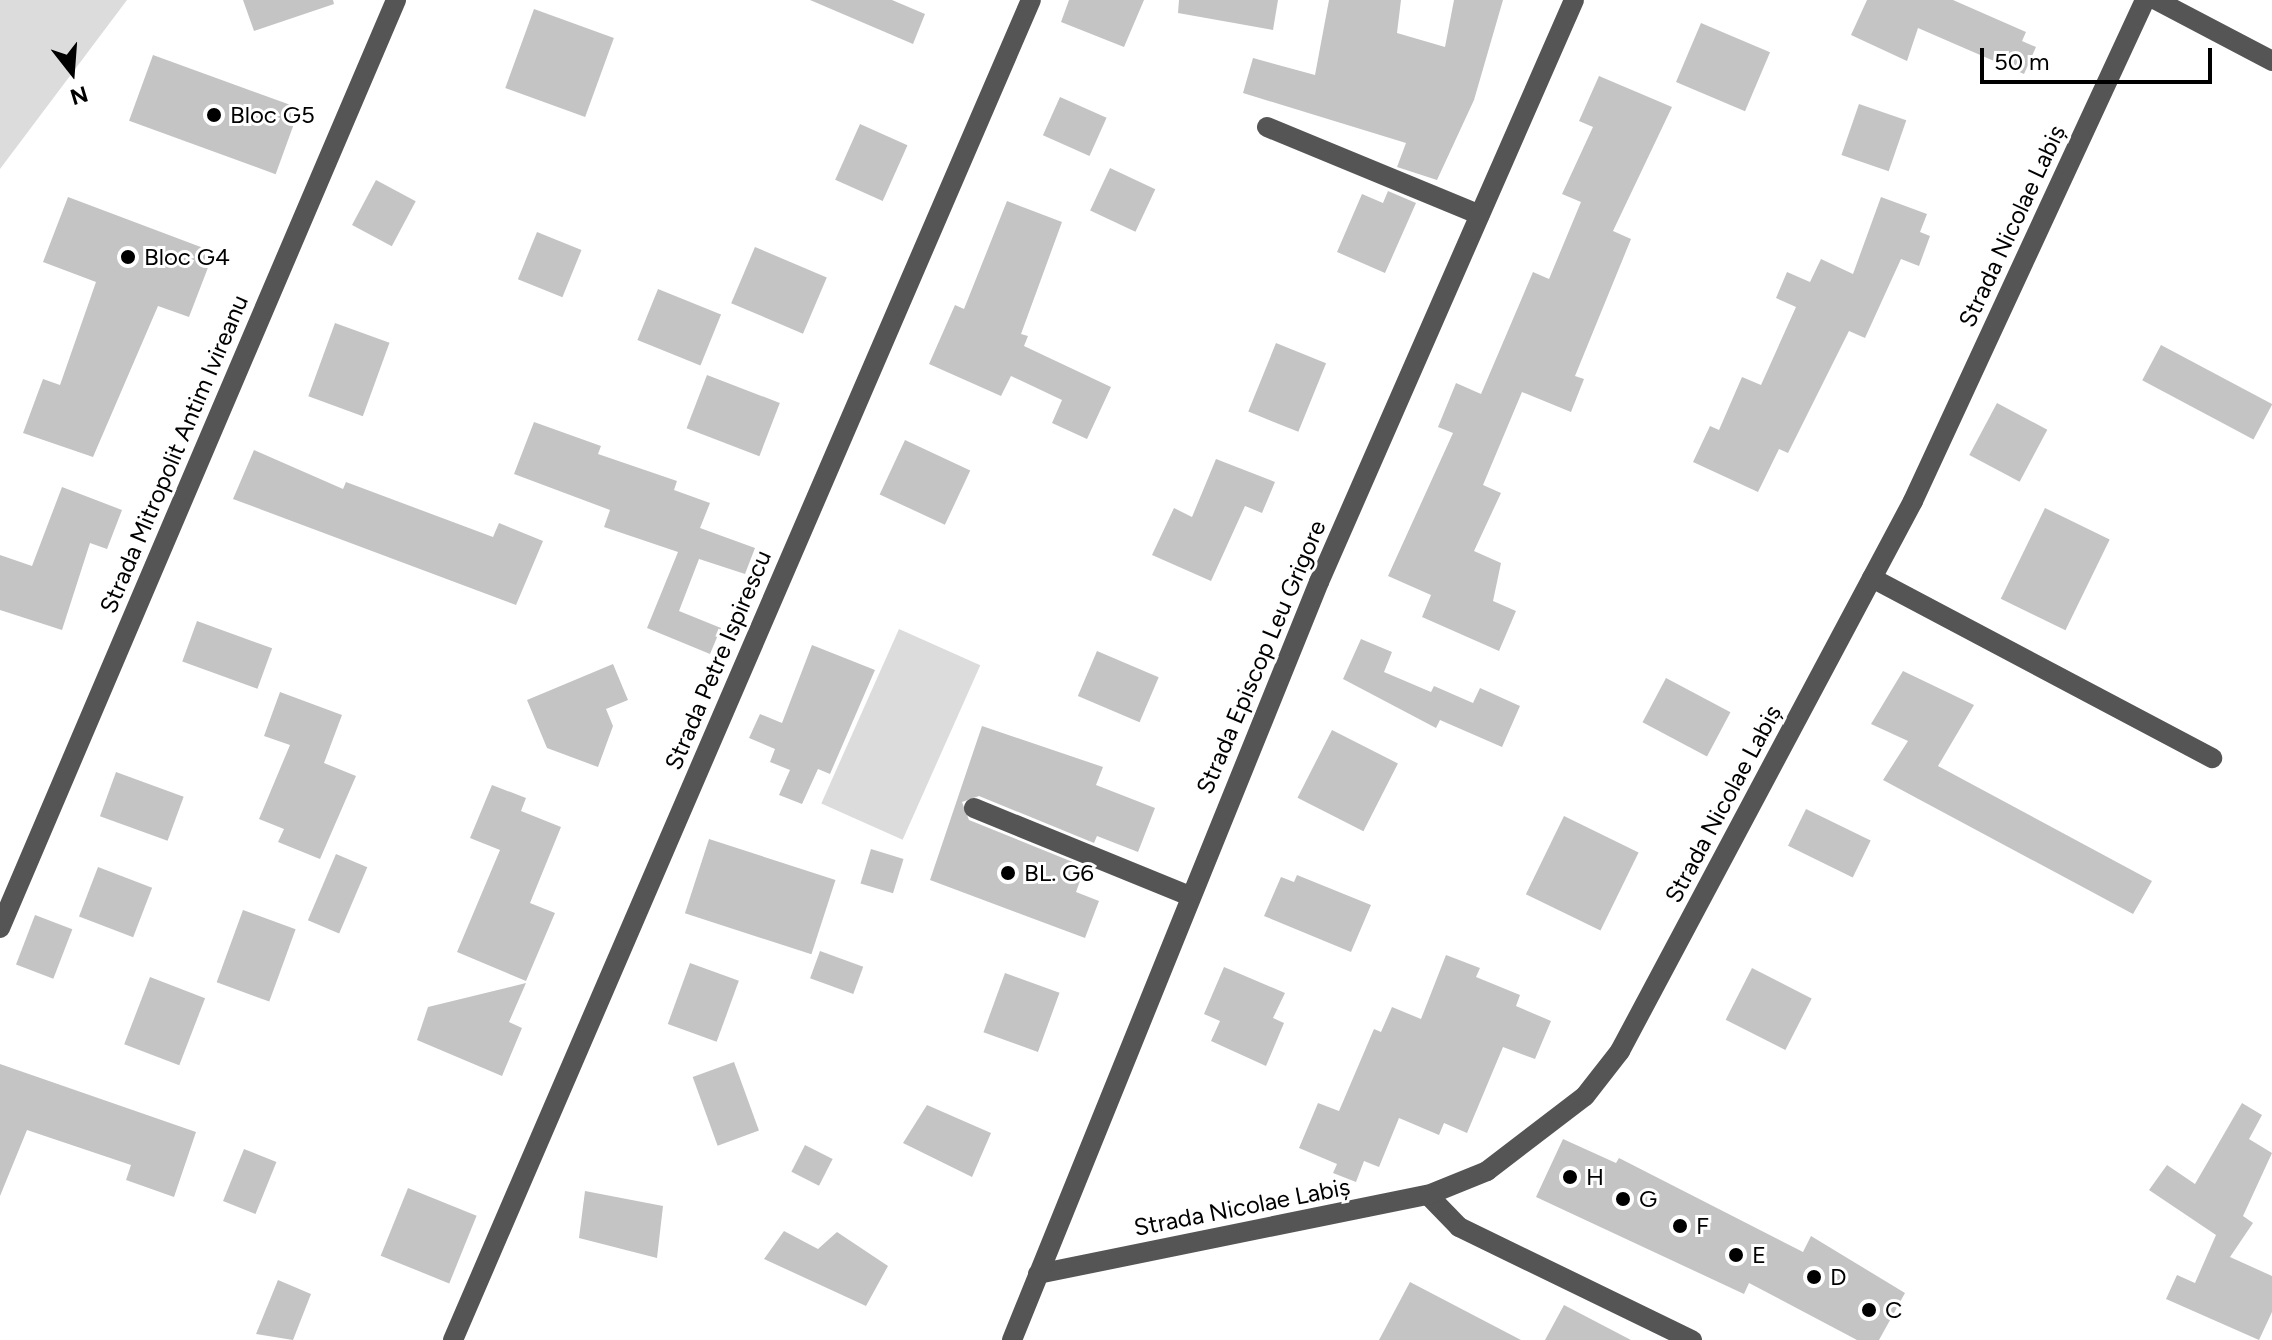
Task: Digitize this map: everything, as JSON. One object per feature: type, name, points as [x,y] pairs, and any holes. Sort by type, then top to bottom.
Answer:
[{"type":"street","name":"Strada Mitropolit Antim Ivireanu","points":[[0,928],[396,0]]},
{"type":"street","name":"Strada Petre Ispirescu","points":[[453,1340],[1031,0]]},
{"type":"street","name":"Strada Episcop Leu Grigore","points":[[1012,1340],[1190,896],[1574,0]]},
{"type":"street","name":"Strada Nicolae Labiș","points":[[1038,1274],[1428,1195],[1487,1171],[1550,1129],[1620,1051],[1872,578],[2145,0]]},
{"type":"street","points":[[2156,0],[2272,61]]},
{"type":"street","points":[[1267,127],[1480,215]]},
{"type":"street","points":[[1872,578],[2212,758]]},
{"type":"street","points":[[974,808],[1190,896]]},
{"type":"street","points":[[1428,1195],[1459,1227],[1692,1340]]},
{"type":"shaded area","points":[[0,0],[127,0],[0,169]]},
{"type":"shaded area","points":[[899,629],[980,665],[903,840],[821,803]]},
{"type":"building","points":[[243,0],[333,0],[334,4],[254,31]]},
{"type":"building","points":[[810,0],[892,0],[925,14],[913,44]]},
{"type":"building","points":[[1069,0],[1144,0],[1124,47],[1061,22]]},
{"type":"building","points":[[1179,0],[1278,0],[1273,30],[1178,13]]},
{"type":"building","points":[[1329,0],[1401,0],[1397,33],[1445,47],[1454,0],[1503,0],[1474,100],[1437,180],[1397,167],[1406,143],[1243,93],[1253,58],[1315,75]]},
{"type":"building","points":[[1867,0],[1953,0],[2026,32],[2022,41],[2036,47],[2024,74],[1918,28],[1907,61],[1851,35]]},
{"type":"building","points":[[534,9],[614,38],[585,117],[505,88]]},
{"type":"building","points":[[1701,23],[1770,52],[1745,111],[1676,82]]},
{"type":"building","name":"Bloc G5","points":[[153,55],[300,108],[276,174],[129,121]]},
{"type":"building","points":[[1599,76],[1672,107],[1613,231],[1631,239],[1575,376],[1584,379],[1571,412],[1522,392],[1483,485],[1501,493],[1474,551],[1501,563],[1493,601],[1516,611],[1499,651],[1422,617],[1431,595],[1388,576],[1453,433],[1438,427],[1456,383],[1481,394],[1533,272],[1549,279],[1581,202],[1562,194],[1593,127],[1579,121]]},
{"type":"building","points":[[1060,97],[1107,118],[1090,156],[1043,135]]},
{"type":"building","points":[[1859,104],[1906,120],[1889,171],[1841,155]]},
{"type":"building","points":[[860,124],[908,145],[883,201],[835,180]]},
{"type":"building","points":[[1110,168],[1155,189],[1135,232],[1090,211]]},
{"type":"building","points":[[376,180],[416,201],[392,246],[352,225]]},
{"type":"building","points":[[1388,191],[1416,203],[1385,273],[1337,252],[1362,194],[1383,203]]},
{"type":"building","points":[[68,197],[214,252],[189,317],[158,306],[93,457],[23,433],[43,379],[60,385],[96,282],[43,262]]},
{"type":"building","points":[[1881,197],[1927,214],[1920,232],[1930,236],[1919,266],[1901,259],[1865,338],[1849,331],[1788,453],[1779,449],[1758,492],[1693,462],[1710,426],[1719,430],[1742,377],[1761,385],[1796,307],[1776,298],[1787,272],[1810,282],[1821,259],[1853,274]]},
{"type":"building","points":[[1007,201],[1062,222],[1021,334],[1028,336],[1024,346],[1111,387],[1087,439],[1052,423],[1062,400],[1011,376],[1001,396],[929,364],[955,305],[964,309]]},
{"type":"building","points":[[537,232],[582,250],[562,297],[518,279]]},
{"type":"building","points":[[755,247],[827,277],[803,334],[731,303]]},
{"type":"building","points":[[658,289],[721,314],[700,365],[637,340]]},
{"type":"building","points":[[335,323],[390,343],[363,416],[308,396]]},
{"type":"building","points":[[1276,343],[1326,363],[1298,432],[1248,412]]},
{"type":"building","points":[[2161,345],[2272,404],[2253,439],[2142,380]]},
{"type":"building","points":[[707,375],[780,403],[759,456],[687,428]]},
{"type":"building","points":[[1997,403],[2047,430],[2020,482],[1969,455]]},
{"type":"building","points":[[534,422],[601,446],[598,454],[677,481],[674,490],[710,503],[700,528],[755,548],[745,574],[693,557],[699,559],[679,611],[721,628],[710,654],[647,628],[678,552],[604,527],[610,510],[514,474]]},
{"type":"building","points":[[905,440],[970,470],[945,525],[880,494]]},
{"type":"building","points":[[254,450],[343,489],[346,482],[493,537],[499,523],[543,541],[516,605],[233,499]]},
{"type":"building","points":[[1216,459],[1275,482],[1262,513],[1245,506],[1211,581],[1152,555],[1174,508],[1192,517]]},
{"type":"building","points":[[62,487],[122,510],[107,549],[90,543],[62,630],[0,610],[0,555],[32,566]]},
{"type":"building","points":[[2045,508],[2110,540],[2065,630],[2001,599]]},
{"type":"building","points":[[197,621],[272,648],[257,689],[182,661]]},
{"type":"building","points":[[1361,639],[1392,652],[1384,672],[1431,692],[1434,686],[1473,703],[1480,688],[1520,706],[1502,747],[1440,720],[1436,728],[1343,679]]},
{"type":"building","points":[[812,645],[875,670],[830,774],[818,769],[802,804],[779,795],[790,770],[770,762],[775,749],[749,738],[760,714],[782,723]]},
{"type":"building","points":[[1097,651],[1159,677],[1140,722],[1078,696]]},
{"type":"building","points":[[613,664],[628,700],[606,709],[613,726],[598,767],[547,748],[527,700]]},
{"type":"building","points":[[1903,671],[1974,705],[1938,766],[2152,881],[2133,914],[1883,780],[1908,741],[1871,724]]},
{"type":"building","points":[[1666,678],[1730,712],[1707,756],[1643,722]]},
{"type":"building","points":[[280,692],[342,715],[324,763],[356,776],[320,859],[278,842],[284,829],[259,819],[290,745],[264,736]]},
{"type":"building","points":[[982,726],[1103,767],[1096,785],[1155,808],[1138,852],[1097,836],[1094,843],[979,796],[962,802],[969,820],[1085,867],[1076,892],[1099,901],[1085,938],[930,880]]},
{"type":"building","points":[[1332,730],[1398,764],[1363,831],[1297,798]]},
{"type":"building","points":[[116,772],[184,797],[168,841],[100,816]]},
{"type":"building","points":[[492,785],[526,798],[521,811],[561,827],[530,903],[555,913],[526,981],[457,952],[500,850],[470,838]]},
{"type":"building","points":[[1806,809],[1871,841],[1853,877],[1788,846]]},
{"type":"building","points":[[1564,816],[1639,852],[1600,931],[1526,894]]},
{"type":"building","points":[[709,839],[835,880],[811,954],[685,913]]},
{"type":"building","points":[[871,849],[904,859],[893,893],[860,883]]},
{"type":"building","points":[[336,854],[367,867],[339,934],[308,920]]},
{"type":"building","points":[[98,867],[152,888],[133,937],[79,916]]},
{"type":"building","points":[[1297,875],[1371,905],[1351,952],[1264,916],[1281,877],[1294,882]]},
{"type":"building","points":[[243,910],[296,929],[269,1002],[217,982]]},
{"type":"building","points":[[35,915],[72,929],[53,979],[16,964]]},
{"type":"building","points":[[820,951],[863,967],[853,994],[810,978]]},
{"type":"building","points":[[1446,955],[1480,968],[1476,977],[1520,995],[1516,1006],[1551,1021],[1535,1059],[1503,1047],[1467,1133],[1444,1123],[1439,1135],[1399,1118],[1379,1167],[1364,1161],[1356,1182],[1333,1173],[1337,1164],[1299,1148],[1318,1103],[1339,1111],[1374,1029],[1381,1032],[1392,1007],[1421,1019]]},
{"type":"building","points":[[690,963],[739,981],[717,1042],[668,1024]]},
{"type":"building","points":[[1224,967],[1285,993],[1273,1018],[1284,1023],[1266,1066],[1211,1041],[1220,1021],[1204,1014]]},
{"type":"building","points":[[1752,968],[1812,998],[1785,1050],[1726,1020]]},
{"type":"building","points":[[1005,973],[1060,993],[1038,1052],[983,1032]]},
{"type":"building","points":[[150,977],[205,998],[179,1065],[124,1044]]},
{"type":"building","points":[[526,983],[509,1022],[522,1028],[502,1076],[417,1040],[428,1007]]},
{"type":"building","points":[[734,1062],[759,1131],[718,1146],[693,1077]]},
{"type":"building","points":[[0,1064],[196,1132],[174,1197],[126,1180],[131,1165],[27,1130],[0,1196]]},
{"type":"building","points":[[2242,1103],[2262,1115],[2249,1139],[2272,1153],[2243,1216],[2253,1223],[2230,1257],[2272,1276],[2272,1312],[2259,1340],[2166,1299],[2177,1275],[2195,1283],[2216,1235],[2149,1190],[2167,1165],[2195,1184]]},
{"type":"building","points":[[927,1105],[991,1133],[972,1177],[903,1143]]},
{"type":"building","points":[[1563,1139],[1616,1163],[1619,1158],[1803,1252],[1811,1236],[1905,1293],[1879,1340],[1857,1340],[1749,1283],[1744,1294],[1536,1197]]},
{"type":"building","points":[[805,1145],[833,1159],[819,1186],[791,1172]]},
{"type":"building","points":[[244,1149],[276,1162],[255,1214],[223,1201]]},
{"type":"building","points":[[408,1188],[477,1216],[449,1283],[381,1256]]},
{"type":"building","points":[[585,1191],[663,1206],[657,1258],[579,1238]]},
{"type":"building","points":[[784,1231],[818,1249],[837,1232],[888,1266],[866,1306],[764,1259]]},
{"type":"building","points":[[278,1280],[311,1294],[293,1340],[256,1334]]},
{"type":"building","points":[[1410,1282],[1521,1340],[1379,1340]]},
{"type":"building","points":[[1564,1305],[1631,1340],[1545,1340]]},
{"type":"place","name":"Bloc G5","points":[[214,115]]},
{"type":"place","name":"Bloc G4","points":[[128,257]]},
{"type":"place","name":"BL. G6","points":[[1008,873]]},
{"type":"place","name":"H","points":[[1570,1177]]},
{"type":"place","name":"G","points":[[1623,1199]]},
{"type":"place","name":"F","points":[[1680,1226]]},
{"type":"place","name":"E","points":[[1736,1255]]},
{"type":"place","name":"D","points":[[1814,1277]]},
{"type":"place","name":"C","points":[[1869,1310]]}]
